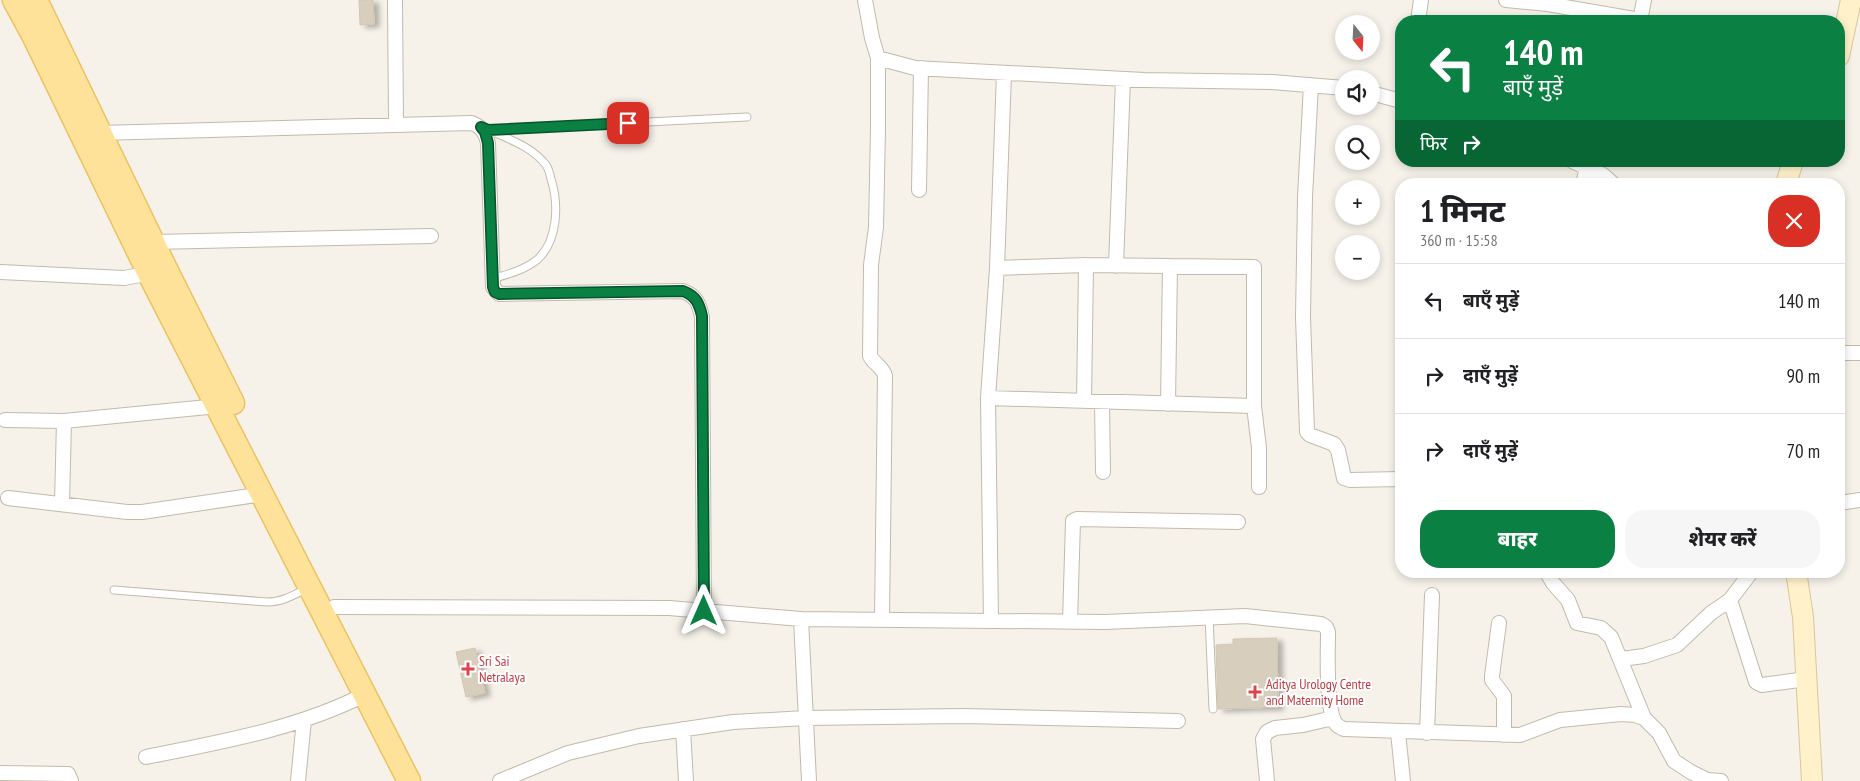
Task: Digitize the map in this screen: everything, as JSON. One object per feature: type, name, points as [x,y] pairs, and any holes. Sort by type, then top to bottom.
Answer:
[{"type":"main road","points":[[14,0],[334,607],[423,781]]},
{"type":"main road","points":[[36,0],[153,242],[158,272],[218,406],[409,781]]},
{"type":"street","points":[[395,0],[396,124]]},
{"type":"street","points":[[866,0],[872,38],[878,58],[876,227],[871,265],[870,356],[882,368],[886,376],[882,620]]},
{"type":"street","points":[[1419,15],[1421,0]]},
{"type":"street","points":[[1506,0],[1548,2],[1614,15]]},
{"type":"street","points":[[1641,15],[1644,0]]},
{"type":"street","points":[[1845,28],[1851,0]]},
{"type":"street","points":[[878,58],[921,68],[1123,79],[1272,82],[1335,87]]},
{"type":"street","points":[[919,190],[921,68]]},
{"type":"street","points":[[991,621],[988,398],[997,268],[1004,73]]},
{"type":"street","points":[[1116,266],[1123,79]]},
{"type":"street","points":[[1311,85],[1305,197],[1303,317],[1307,432],[1310,435],[1334,444],[1338,450],[1344,478],[1350,480],[1395,479]]},
{"type":"street","points":[[1380,95],[1395,99]]},
{"type":"street","points":[[100,133],[472,123],[485,128],[488,143],[492,279],[495,292],[499,294],[683,291],[693,294],[700,305],[702,316],[704,611]]},
{"type":"street","points":[[1584,178],[1587,168],[1606,178]]},
{"type":"street","points":[[153,242],[431,236]]},
{"type":"street","points":[[997,268],[1086,265],[1254,267],[1254,406],[1259,448],[1259,487]]},
{"type":"street","points":[[1084,401],[1086,265]]},
{"type":"street","points":[[1168,404],[1170,266]]},
{"type":"street","points":[[0,272],[124,278],[158,272]]},
{"type":"street","points":[[1845,353],[1860,352]]},
{"type":"street","points":[[988,398],[1254,406]]},
{"type":"street","points":[[1102,402],[1103,472]]},
{"type":"street","points":[[5,420],[64,421],[218,406]]},
{"type":"street","points":[[62,504],[64,421]]},
{"type":"street","points":[[8,498],[127,512],[142,512],[263,494]]},
{"type":"street","points":[[1845,502],[1860,500]]},
{"type":"street","points":[[1070,622],[1073,521],[1077,519],[1238,522]]},
{"type":"street","points":[[1550,578],[1568,600],[1577,623],[1601,628],[1611,637],[1644,718],[1659,733],[1674,761],[1690,772],[1707,780],[1721,781]]},
{"type":"street","points":[[1621,658],[1644,656],[1677,645],[1711,613],[1730,600],[1747,578]]},
{"type":"street","points":[[1797,578],[1803,617],[1812,781]]},
{"type":"street","points":[[1427,732],[1432,595]]},
{"type":"street","points":[[1730,600],[1756,682],[1762,685],[1806,679]]},
{"type":"street","points":[[334,607],[669,608],[801,619],[1070,622],[1245,616],[1321,624],[1326,627],[1328,632],[1328,694],[1333,718],[1337,725],[1344,729],[1520,735],[1560,720],[1621,714],[1636,715],[1644,718]]},
{"type":"street","points":[[801,619],[809,781]]},
{"type":"street","points":[[1499,623],[1492,680],[1504,696],[1504,735]]},
{"type":"street","points":[[146,757],[256,734],[304,720],[342,706],[366,694]]},
{"type":"street","points":[[500,781],[568,754],[639,736],[733,722],[805,718],[962,716],[1178,721]]},
{"type":"street","points":[[1267,781],[1263,739],[1267,732],[1276,728],[1303,725],[1333,718]]},
{"type":"street","points":[[298,781],[304,720]]},
{"type":"street","points":[[683,729],[686,781]]},
{"type":"street","points":[[1398,732],[1403,781]]},
{"type":"street","points":[[0,773],[68,774],[71,781]]},
{"type":"lane","points":[[485,128],[747,117]]},
{"type":"lane","points":[[485,128],[530,149],[547,166],[555,191],[556,214],[550,240],[538,258],[517,271],[492,279]]},
{"type":"lane","points":[[114,590],[267,602],[285,599],[311,587]]},
{"type":"lane","points":[[1209,617],[1213,710]]},
{"type":"building","points":[[359,0],[373,0],[374,24],[360,25]]},
{"type":"building","points":[[1277,638],[1278,707],[1218,709],[1216,645],[1233,644],[1233,639]]},
{"type":"building","points":[[475,648],[485,693],[466,697],[456,652]]},
{"type":"place","name":"Sri Sai Netralaya","points":[[468,669]]},
{"type":"place","name":"Aditya Urology Centre and Maternity Home","points":[[1255,692]]},
{"type":"route","points":[[628,123],[488,130],[481,127],[485,132],[488,143],[493,287],[495,292],[499,294],[683,291],[693,294],[700,305],[702,316],[704,611]]}]
